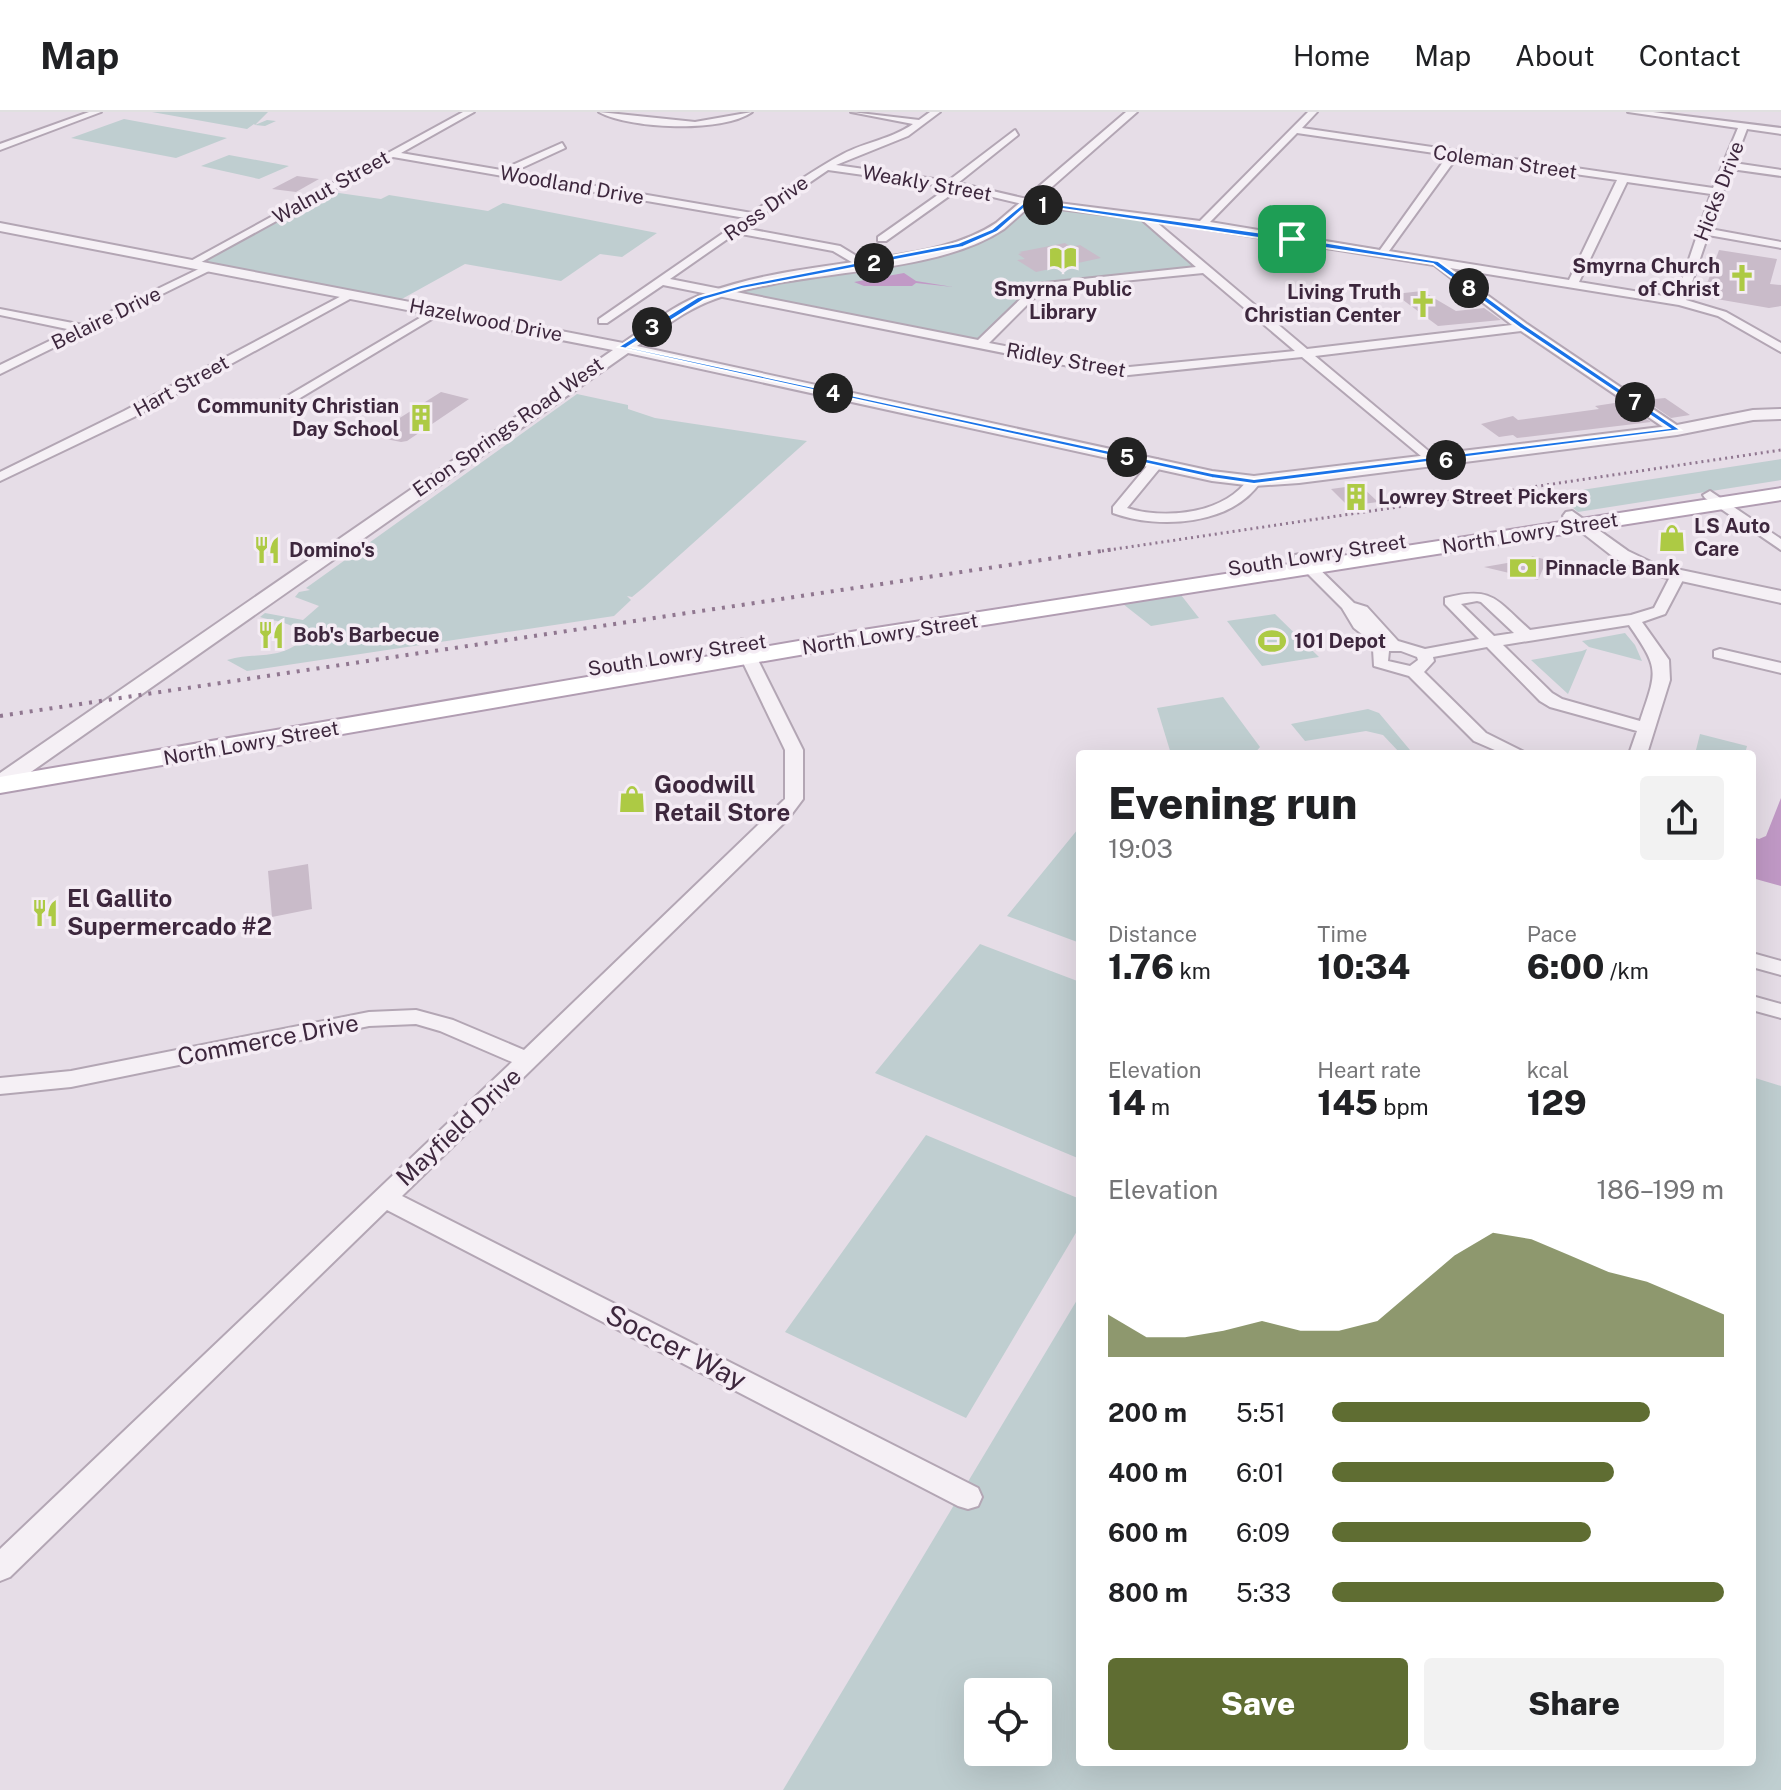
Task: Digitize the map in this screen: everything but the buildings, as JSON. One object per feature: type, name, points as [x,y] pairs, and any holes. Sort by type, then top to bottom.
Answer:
[{"type":"main road","name":"South Lowry Street","points":[[1305,563],[1716,499],[1781,484]]},
{"type":"main road","points":[[1716,499],[1781,494]]},
{"type":"main road","name":"North Lowry Street","points":[[0,784],[745,651],[1305,563]]},
{"type":"main road","name":"South Lowry Street","points":[[0,765],[745,651]]},
{"type":"street","points":[[0,147],[97,112]]},
{"type":"street","name":"Walnut Street","points":[[192,263],[470,112]]},
{"type":"street","points":[[603,112],[704,126],[727,123],[748,112]]},
{"type":"street","points":[[855,112],[921,123]]},
{"type":"street","name":"Ross Drive","points":[[603,321],[826,167],[850,154],[896,138],[936,112]]},
{"type":"street","name":"Enon Springs Road West","points":[[0,784],[622,347],[687,305],[716,293],[970,242],[994,230],[1132,112]]},
{"type":"street","points":[[1202,224],[1313,112]]},
{"type":"street","points":[[1632,112],[1781,131]]},
{"type":"street","name":"Hicks Drive","points":[[1680,302],[1717,192],[1744,126]]},
{"type":"street","name":"Coleman Street","points":[[1294,130],[1717,192]]},
{"type":"street","points":[[882,239],[954,185],[1015,133]]},
{"type":"street","points":[[503,173],[562,146]]},
{"type":"street","name":"Woodland Drive","points":[[390,154],[754,216]]},
{"type":"street","points":[[1382,254],[1454,154]]},
{"type":"street","points":[[1727,165],[1781,173]]},
{"type":"street","name":"Weakly Street","points":[[826,167],[954,185],[1027,202],[1202,224],[1680,302],[1722,314],[1781,348]]},
{"type":"street","points":[[1572,285],[1623,179]]},
{"type":"street","points":[[1144,217],[1433,462]]},
{"type":"street","name":"Hazelwood Drive","points":[[0,227],[622,347],[1157,463],[1254,481],[1433,462],[1781,414]]},
{"type":"street","points":[[734,230],[836,248],[864,265]]},
{"type":"street","points":[[1703,231],[1781,245]]},
{"type":"street","points":[[1435,263],[1523,327],[1677,430]]},
{"type":"street","name":"Belaire Drive","points":[[0,370],[211,267]]},
{"type":"street","points":[[980,345],[1038,287],[1209,269]]},
{"type":"street","name":"Ridley Street","points":[[661,281],[1100,369],[1140,372],[1523,327]]},
{"type":"street","name":"Hart Street","points":[[2,478],[353,294]]},
{"type":"street","points":[[285,401],[439,311]]},
{"type":"street","points":[[0,312],[84,329]]},
{"type":"street","points":[[1747,418],[1781,423]]},
{"type":"street","points":[[1157,463],[1118,510],[1137,517],[1207,511],[1228,506],[1246,494],[1254,481]]},
{"type":"street","points":[[1716,499],[1781,546]]},
{"type":"street","points":[[1578,521],[1622,555],[1651,569],[1781,597]]},
{"type":"street","points":[[1305,563],[1349,606],[1351,613],[1377,641],[1424,654],[1590,624],[1633,620],[1660,611],[1677,576]]},
{"type":"street","points":[[1528,637],[1486,599],[1478,596],[1450,601],[1546,697],[1556,703],[1646,728]]},
{"type":"street","points":[[1633,620],[1661,660],[1662,680],[1639,750]]},
{"type":"street","points":[[1388,645],[1381,649],[1380,663],[1401,671],[1414,671],[1423,666],[1426,661],[1424,654]]},
{"type":"street","name":"Mayfield Drive","points":[[0,1568],[732,865],[794,799],[794,750],[745,651]]},
{"type":"street","points":[[1720,654],[1781,668]]},
{"type":"street","points":[[1414,671],[1480,737],[1510,750]]},
{"type":"street","points":[[1756,961],[1781,968]]},
{"type":"street","points":[[1756,1004],[1781,1011]]},
{"type":"street","name":"Commerce Drive","points":[[0,1086],[71,1079],[369,1019],[416,1017],[446,1025],[529,1061]]},
{"type":"street","name":"Soccer Way","points":[[385,1198],[968,1497]]},
{"type":"shaded area","points":[[152,112],[268,112],[247,129]]},
{"type":"shaded area","points":[[124,119],[227,138],[176,158],[71,138]]},
{"type":"shaded area","points":[[267,120],[276,121],[265,126],[255,125]]},
{"type":"shaded area","points":[[229,155],[289,166],[259,179],[201,166]]},
{"type":"shaded area","points":[[332,192],[381,199],[389,195],[488,211],[503,203],[657,233],[622,257],[600,254],[561,281],[465,264],[400,300],[205,261]]},
{"type":"shaded area","points":[[1027,202],[1144,217],[1209,269],[1047,285],[980,345],[732,295],[741,287],[929,253],[978,239]]},
{"type":"shaded area","points":[[904,273],[916,281],[953,287],[916,283],[912,286],[864,286],[854,282]]},
{"type":"shaded area","points":[[577,394],[628,405],[628,409],[655,418],[807,441],[643,588],[632,597],[627,596],[631,600],[614,616],[247,671],[227,660],[277,653],[305,638],[291,626],[260,617],[265,613],[303,620],[319,606],[295,597],[299,592],[310,590],[306,588]]},
{"type":"shaded area","points":[[1781,459],[1781,480],[1578,512],[1556,494]]},
{"type":"shaded area","points":[[1181,595],[1199,618],[1151,626],[1123,604]]},
{"type":"shaded area","name":"101 Depot","points":[[1275,614],[1319,657],[1262,666],[1227,621]]},
{"type":"shaded area","points":[[1625,633],[1642,661],[1589,647],[1582,641]]},
{"type":"shaded area","points":[[1587,649],[1568,694],[1531,660],[1582,651]]},
{"type":"shaded area","points":[[1223,697],[1260,747],[1257,750],[1170,750],[1157,708]]},
{"type":"shaded area","points":[[1368,709],[1379,713],[1410,750],[1397,750],[1383,735],[1366,731],[1305,741],[1291,724]]},
{"type":"shaded area","points":[[1700,734],[1747,746],[1746,750],[1696,750]]},
{"type":"shaded area","points":[[1781,798],[1781,886],[1756,879],[1756,838],[1766,836]]},
{"type":"shaded area","points":[[1076,831],[1076,942],[1007,916]]},
{"type":"shaded area","points":[[980,944],[1076,980],[1076,1157],[875,1073]]},
{"type":"shaded area","points":[[1756,1078],[1781,1086],[1781,1790],[783,1790],[1076,1302],[1076,1766],[1756,1766]]},
{"type":"shaded area","points":[[926,1135],[1076,1197],[1076,1233],[966,1418],[785,1332]]},
{"type":"railway","points":[[1102,551],[1781,450]]},
{"type":"railway","points":[[0,716],[1115,549]]},
{"type":"place","name":"Smyrna Public Library","points":[[1063,258]]},
{"type":"place","name":"Smyrna Church of Christ","points":[[1742,278]]},
{"type":"place","name":"Living Truth Christian Center","points":[[1423,304]]},
{"type":"place","name":"Community Christian Day School","points":[[421,418]]},
{"type":"place","name":"Lowrey Street Pickers","points":[[1356,497]]},
{"type":"place","name":"LS Auto Care","points":[[1672,538]]},
{"type":"place","name":"Domino's","points":[[267,550]]},
{"type":"place","name":"Pinnacle Bank","points":[[1523,568]]},
{"type":"place","name":"Bob's Barbecue","points":[[271,635]]},
{"type":"place","name":"101 Depot","points":[[1272,641]]},
{"type":"place","name":"Goodwill Retail Store","points":[[632,799]]},
{"type":"place","name":"El Gallito Supermercado #2","points":[[45,913]]},
{"type":"route","points":[[1027,202],[1202,224],[1292,239],[1435,263],[1523,327],[1677,430],[1433,462],[1254,481],[1212,476],[622,347],[701,298],[741,287],[960,245],[994,230],[1027,202]]}]
